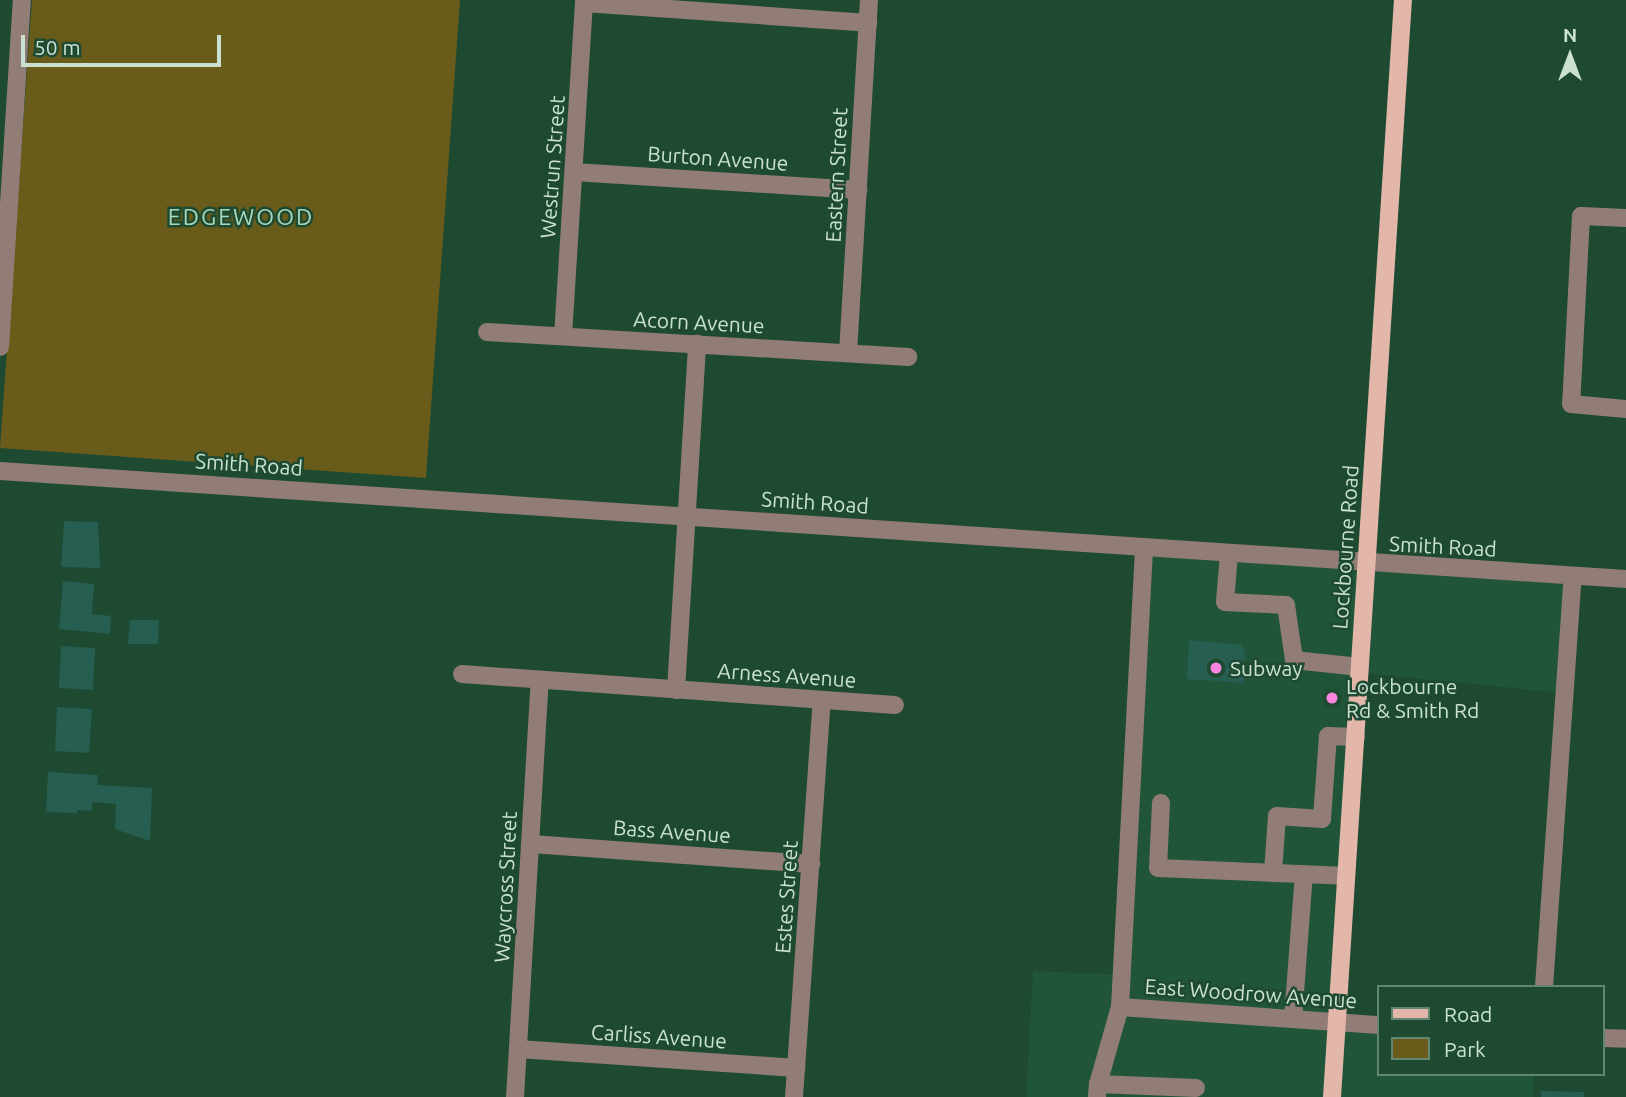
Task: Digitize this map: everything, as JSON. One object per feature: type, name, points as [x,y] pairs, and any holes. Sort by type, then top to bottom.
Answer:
[{"type":"main road","name":"Lockbourne Road","points":[[1332,1097],[1404,0]]},
{"type":"street","points":[[0,347],[22,0]]},
{"type":"street","name":"Eastern Street","points":[[848,353],[869,0]]},
{"type":"street","points":[[584,1],[868,23]]},
{"type":"street","name":"Westrun Street","points":[[563,336],[584,1]]},
{"type":"street","name":"Burton Avenue","points":[[574,172],[858,190]]},
{"type":"street","points":[[1626,218],[1581,216],[1571,404],[1626,409]]},
{"type":"street","name":"Acorn Avenue","points":[[487,332],[908,357]]},
{"type":"street","points":[[676,690],[697,344]]},
{"type":"street","name":"Smith Road","points":[[0,471],[688,515],[1367,565],[1626,579]]},
{"type":"street","points":[[1144,548],[1121,1007],[1098,1091],[1196,1088]]},
{"type":"street","points":[[1229,554],[1224,602],[1286,605],[1294,660],[1360,667]]},
{"type":"street","points":[[1544,985],[1573,577]]},
{"type":"street","name":"Arness Avenue","points":[[462,674],[895,705]]},
{"type":"street","name":"Waycross Street","points":[[515,1097],[540,680]]},
{"type":"street","name":"Estes Street","points":[[794,1097],[822,700]]},
{"type":"street","points":[[1322,819],[1328,736],[1356,737]]},
{"type":"street","points":[[1158,868],[1161,803]]},
{"type":"street","points":[[1273,873],[1276,817],[1350,821]]},
{"type":"street","name":"Bass Avenue","points":[[531,844],[811,864]]},
{"type":"street","points":[[1128,864],[1158,868],[1346,876]]},
{"type":"street","points":[[1293,1019],[1304,874]]},
{"type":"street","name":"East Woodrow Avenue","points":[[1121,1007],[1378,1025]]},
{"type":"street","points":[[1605,1038],[1626,1039]]},
{"type":"street","name":"Carliss Avenue","points":[[518,1049],[796,1069]]},
{"type":"shaded area","points":[[1141,545],[1571,578],[1563,693],[1361,673],[1337,1017],[1378,1020],[1378,1076],[1534,1076],[1533,1097],[1026,1097],[1033,971],[1122,975]]},
{"type":"green space","points":[[32,0],[460,0],[426,478],[0,448]]},
{"type":"building","points":[[64,521],[98,522],[100,568],[61,567]]},
{"type":"building","points":[[63,581],[94,584],[92,614],[111,616],[110,634],[59,629]]},
{"type":"building","points":[[130,620],[159,620],[158,644],[128,644]]},
{"type":"building","name":"Subway","points":[[1189,640],[1241,645],[1245,652],[1244,683],[1187,679]]},
{"type":"building","points":[[61,646],[95,648],[93,690],[59,688]]},
{"type":"building","points":[[57,707],[92,709],[89,753],[55,751]]},
{"type":"building","points":[[48,772],[98,775],[97,785],[152,788],[150,841],[115,829],[116,804],[92,802],[92,811],[46,812]]},
{"type":"building","points":[[1541,1091],[1584,1092],[1584,1097],[1541,1097]]},
{"type":"place","name":"Subway","points":[[1216,668]]},
{"type":"place","name":"Lockbourne Rd & Smith Rd","points":[[1332,698]]},
{"type":"district","name":"EDGEWOOD","points":[[241,217]]}]
